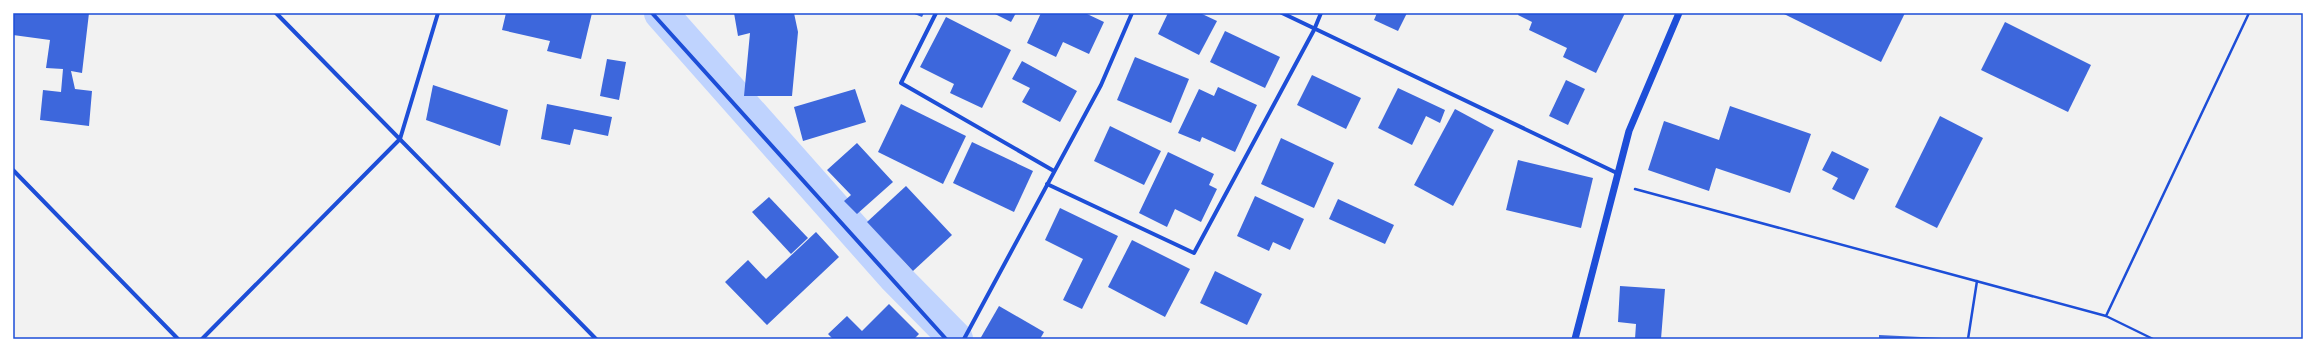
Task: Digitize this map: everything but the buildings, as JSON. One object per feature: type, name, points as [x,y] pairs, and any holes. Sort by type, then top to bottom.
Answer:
[{"type":"street","points":[[276,13],[596,339]]},
{"type":"street","points":[[202,339],[400,139],[438,13]]},
{"type":"street","points":[[652,13],[942,338]]},
{"type":"street","points":[[936,13],[901,83],[1054,171]]},
{"type":"street","points":[[964,339],[1101,84],[1132,13]]},
{"type":"street","points":[[1282,13],[1314,30],[1620,174]]},
{"type":"street","points":[[1047,184],[1194,253],[1314,30],[1321,13]]},
{"type":"street","points":[[1575,339],[1620,174],[1629,131],[1679,13]]},
{"type":"street","points":[[13,170],[178,339]]},
{"type":"path","points":[[2106,316],[2249,13]]},
{"type":"path","points":[[1617,184],[2106,316],[2153,339]]},
{"type":"path","points":[[1968,339],[1977,281]]},
{"type":"waterway","points":[[661,13],[894,276],[956,339]]}]
